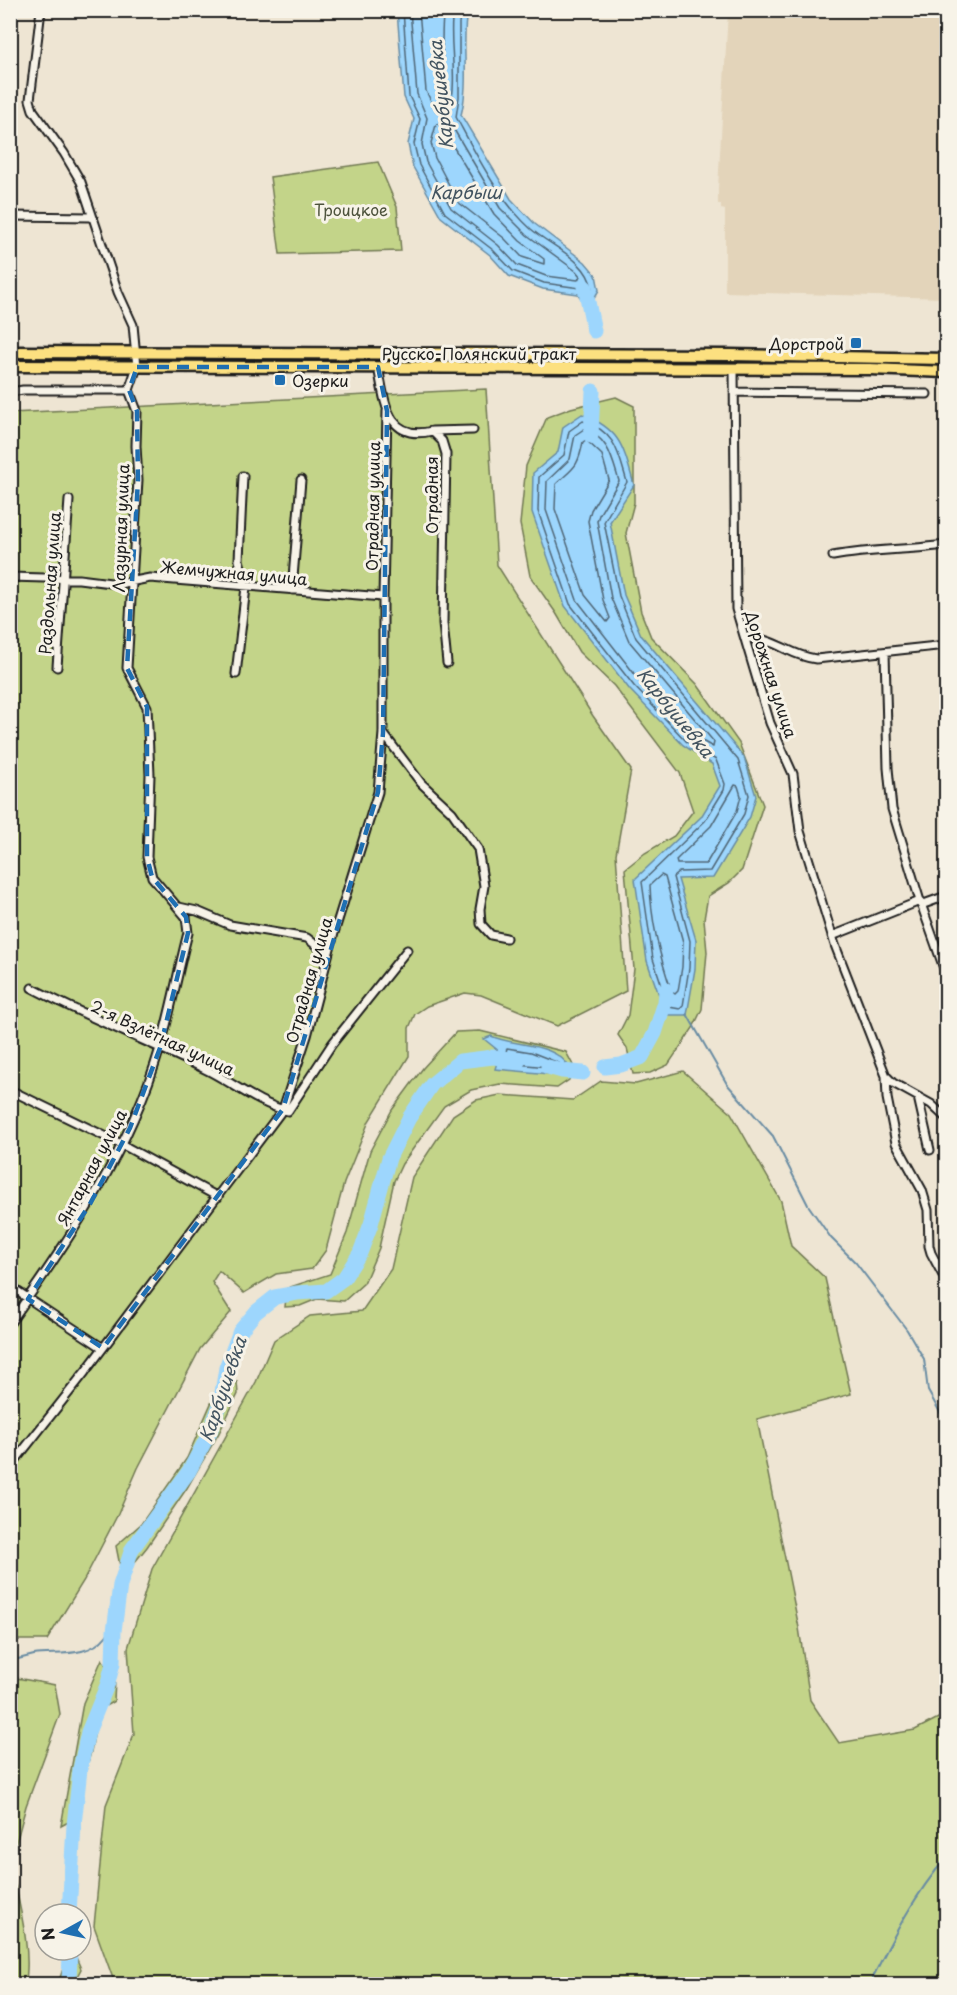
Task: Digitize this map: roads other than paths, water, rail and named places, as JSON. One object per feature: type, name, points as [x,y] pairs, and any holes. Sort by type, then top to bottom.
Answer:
[{"type":"main road","name":"Русско-Полянский тракт","points":[[10,352],[946,358]]},
{"type":"main road","name":"Русско-Полянский тракт","points":[[10,366],[870,369],[946,372]]},
{"type":"street","points":[[10,392],[129,390],[137,367],[133,324],[118,292],[81,182],[64,153],[33,110],[30,100],[41,10]]},
{"type":"street","points":[[10,216],[92,217]]},
{"type":"street","points":[[378,367],[387,411]]},
{"type":"street","name":"Дорожная улица","points":[[734,369],[736,609],[770,723],[793,774],[800,831],[832,936],[886,1076],[887,1098],[896,1143],[926,1198],[929,1246],[946,1281]]},
{"type":"street","name":"Лазурная улица","points":[[129,390],[137,411],[138,480],[127,668],[147,707],[150,775],[147,857],[152,877],[179,907]]},
{"type":"street","points":[[734,392],[927,394]]},
{"type":"street","name":"Отрадная","points":[[387,411],[398,428],[405,432],[423,434],[432,431],[442,441],[446,454],[443,623],[447,663]]},
{"type":"street","name":"Отрадная улица","points":[[10,1467],[283,1109],[307,1036],[328,955],[378,792],[384,733],[383,597],[387,411]]},
{"type":"street","points":[[432,431],[473,430]]},
{"type":"street","points":[[236,674],[246,587],[239,560],[243,476]]},
{"type":"street","points":[[292,590],[301,480]]},
{"type":"street","name":"Раздольная улица","points":[[57,667],[69,500]]},
{"type":"street","points":[[834,556],[946,544]]},
{"type":"street","name":"Жемчужная улица","points":[[10,577],[119,584],[150,578],[383,597]]},
{"type":"street","points":[[746,638],[770,640],[795,654],[816,659],[946,645]]},
{"type":"street","points":[[885,652],[890,797],[920,903],[946,974]]},
{"type":"street","points":[[384,733],[421,783],[452,812],[478,849],[484,886],[480,909],[481,924],[490,935],[506,938]]},
{"type":"street","points":[[832,936],[920,903],[946,896]]},
{"type":"street","points":[[179,907],[197,911],[230,926],[307,938],[328,955]]},
{"type":"street","name":"Янтарная улица","points":[[10,1323],[60,1254],[90,1204],[130,1128],[160,1047],[188,933],[186,917],[179,907]]},
{"type":"street","points":[[283,1109],[288,1110],[332,1044],[407,950]]},
{"type":"street","name":"2-я Взлётная улица","points":[[32,988],[93,1019],[208,1070],[262,1101],[283,1109]]},
{"type":"street","points":[[886,1076],[893,1083],[931,1104],[946,1118]]},
{"type":"street","points":[[10,1090],[121,1144],[218,1197]]},
{"type":"street","points":[[918,1097],[930,1150]]},
{"type":"street","points":[[17,1291],[103,1348]]},
{"type":"water","name":"Карбыш","points":[[397,11],[467,11],[465,89],[461,115],[511,199],[535,224],[585,262],[596,275],[599,290],[588,309],[578,294],[543,289],[509,276],[490,255],[441,217],[413,167],[408,144],[414,119],[404,97]]},
{"type":"water","points":[[582,414],[613,433],[623,450],[634,485],[610,522],[624,595],[641,635],[744,757],[756,796],[750,817],[713,878],[678,879],[696,940],[695,969],[687,1015],[666,1015],[647,961],[635,879],[701,817],[720,786],[712,764],[683,745],[630,690],[565,606],[532,512],[533,473],[558,452],[563,427]]},
{"type":"water","points":[[491,1036],[545,1049],[563,1060],[570,1068],[560,1075],[495,1069],[500,1052],[484,1039]]},
{"type":"waterway","name":"Карбушевка","points":[[585,287],[594,331]]},
{"type":"waterway","name":"Карбушевка","points":[[591,436],[593,391]]},
{"type":"waterway","name":"Карбушевка","points":[[605,1067],[621,1065],[642,1057],[655,1033],[665,1002],[666,990]]},
{"type":"waterway","points":[[687,1014],[727,1084],[773,1136],[808,1205],[831,1238],[856,1263],[907,1330],[924,1359],[928,1391],[946,1423]]},
{"type":"waterway","name":"Карбушевка","points":[[70,1902],[80,1769],[88,1732],[108,1683],[113,1663],[114,1631],[120,1585],[132,1549],[189,1471],[209,1434],[220,1405],[226,1368],[240,1331],[256,1312],[275,1297],[326,1291],[344,1278],[360,1253],[371,1224],[389,1158],[409,1118],[432,1084],[460,1061],[493,1057],[519,1060]]},
{"type":"waterway","name":"Карбушевка","points":[[548,1067],[583,1073]]},
{"type":"waterway","points":[[10,1661],[34,1655],[73,1653],[91,1648],[106,1636],[116,1619]]},
{"type":"waterway","points":[[873,1984],[873,1977],[906,1915],[924,1886],[946,1858]]},
{"type":"waterway","name":"Карбушевка","points":[[69,1984],[70,1962]]},
{"type":"place","name":"Дорстрой","points":[[856,343]]},
{"type":"place","name":"Озерки","points":[[280,380]]},
{"type":"park label","name":"Троицкое","points":[[351,209]]}]
